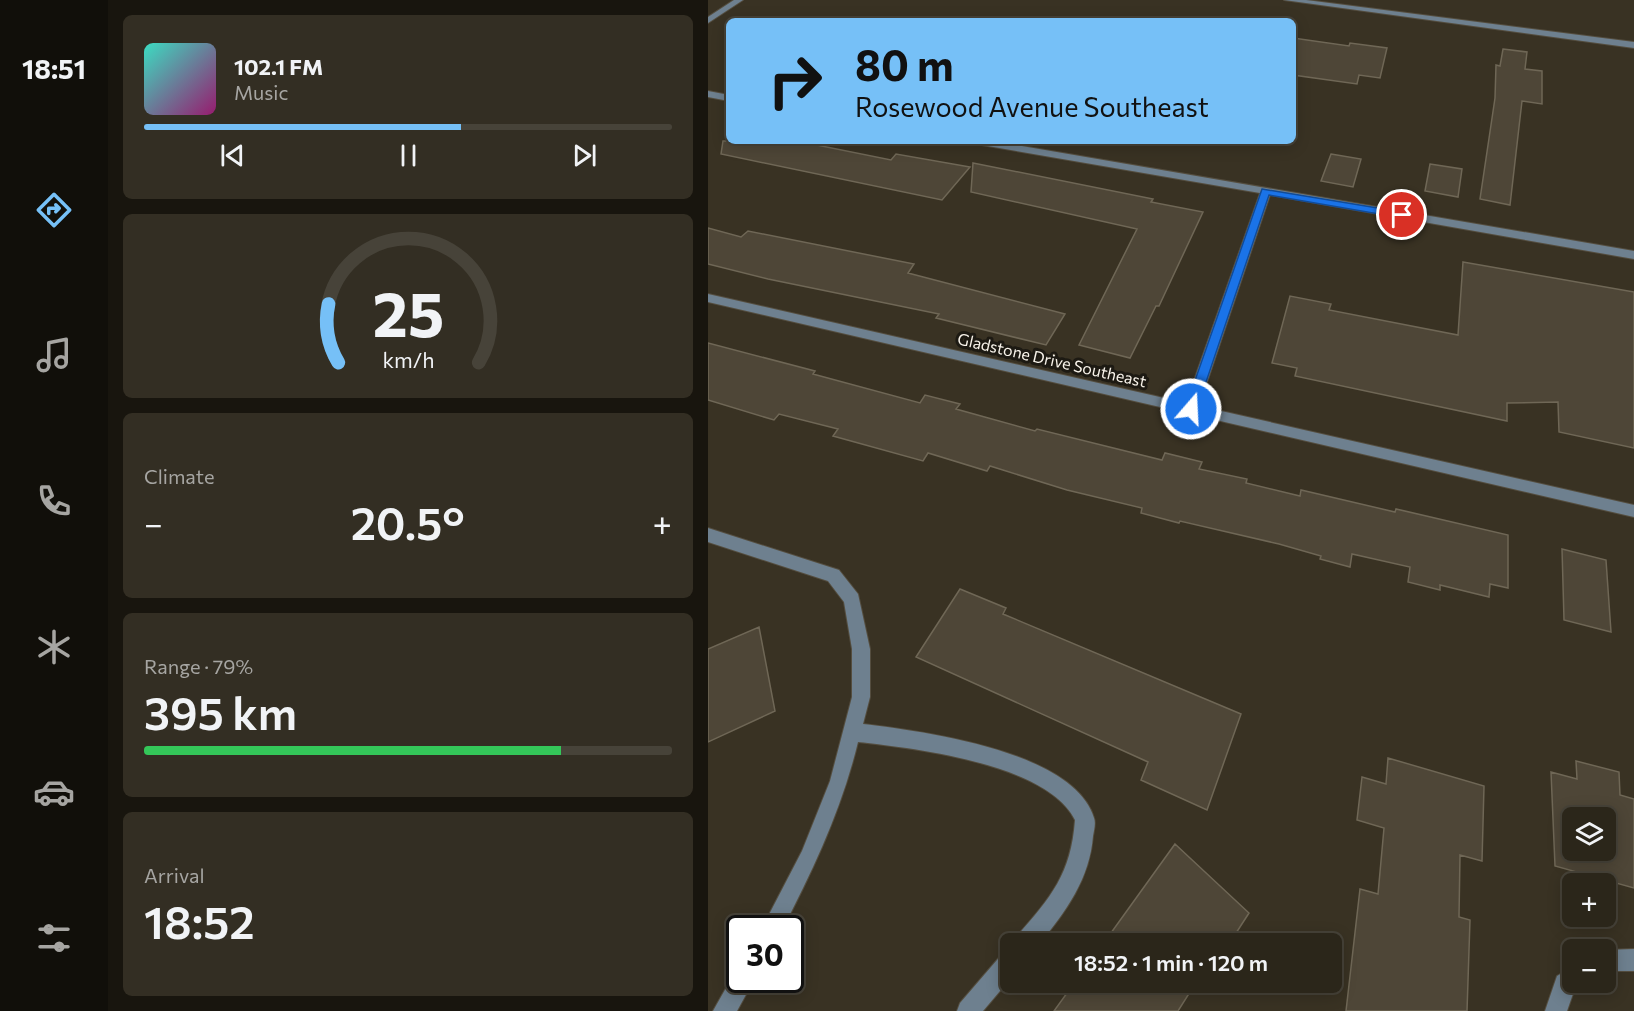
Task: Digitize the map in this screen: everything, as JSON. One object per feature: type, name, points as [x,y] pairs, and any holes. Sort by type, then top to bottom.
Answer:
[{"type":"street","points":[[708,21],[740,0]]},
{"type":"street","points":[[1288,0],[1634,45]]},
{"type":"street","points":[[708,94],[726,97]]},
{"type":"street","points":[[993,144],[1634,255]]},
{"type":"street","points":[[1191,409],[1266,191]]},
{"type":"street","name":"Gladstone Drive Southeast","points":[[708,298],[1634,511]]},
{"type":"street","points":[[708,535],[833,575],[852,599],[861,649],[861,697],[839,781],[809,857],[779,915]]},
{"type":"street","points":[[852,732],[912,739],[978,751],[1024,768],[1069,794],[1085,819],[1084,846],[1072,882],[1035,933]]},
{"type":"street","points":[[1616,960],[1634,960]]},
{"type":"street","points":[[968,1011],[1000,974]]},
{"type":"street","points":[[724,1011],[735,993]]},
{"type":"street","points":[[1556,1011],[1562,993]]},
{"type":"building","points":[[1296,38],[1349,46],[1350,43],[1387,48],[1380,78],[1359,75],[1357,84],[1296,75]]},
{"type":"building","points":[[1503,49],[1527,52],[1525,69],[1542,71],[1542,104],[1522,101],[1510,205],[1480,199],[1495,98],[1496,65],[1500,66]]},
{"type":"building","points":[[723,141],[726,141],[726,144],[812,144],[891,160],[896,154],[970,167],[942,200],[721,154]]},
{"type":"building","points":[[1331,154],[1361,159],[1353,187],[1321,181]]},
{"type":"building","points":[[973,163],[1153,199],[1151,202],[1203,212],[1159,306],[1156,306],[1130,358],[1079,345],[1137,229],[971,192]]},
{"type":"building","points":[[1430,164],[1462,169],[1458,197],[1425,191]]},
{"type":"building","points":[[708,228],[741,237],[748,231],[914,264],[908,273],[1065,314],[1046,345],[936,318],[939,314],[768,279],[708,264]]},
{"type":"building","points":[[1463,262],[1634,292],[1634,448],[1559,432],[1558,402],[1507,403],[1507,421],[1295,376],[1297,368],[1272,363],[1290,296],[1331,304],[1329,310],[1458,335]]},
{"type":"building","points":[[708,343],[815,371],[813,374],[920,403],[925,395],[960,404],[956,409],[1035,431],[1037,429],[1162,460],[1165,453],[1202,462],[1199,469],[1247,479],[1246,483],[1300,496],[1301,490],[1508,535],[1508,588],[1490,584],[1489,597],[1440,585],[1440,590],[1408,582],[1410,567],[1352,554],[1350,567],[1279,544],[1141,513],[1142,508],[1067,490],[990,466],[987,471],[928,453],[923,461],[833,436],[838,429],[779,414],[774,420],[708,400]]},
{"type":"building","points":[[1562,549],[1606,560],[1611,632],[1564,620]]},
{"type":"building","points":[[960,589],[1006,608],[1003,614],[1241,714],[1207,810],[1141,780],[1148,762],[916,657]]},
{"type":"building","points":[[759,627],[775,711],[708,742],[708,649]]},
{"type":"building","points":[[1388,758],[1484,786],[1482,861],[1460,855],[1459,917],[1470,920],[1467,1011],[1346,1011],[1360,889],[1378,894],[1384,828],[1357,820],[1362,777],[1386,784]]},
{"type":"building","points":[[1576,761],[1619,772],[1620,795],[1634,799],[1634,888],[1616,883],[1616,873],[1580,873],[1555,866],[1551,772],[1577,779]]},
{"type":"building","points":[[1175,844],[1249,913],[1236,933],[1111,933]]},
{"type":"building","points":[[1067,993],[1189,993],[1178,1011],[1054,1011]]},
{"type":"route","points":[[1191,409],[1266,191],[1402,215]]}]
